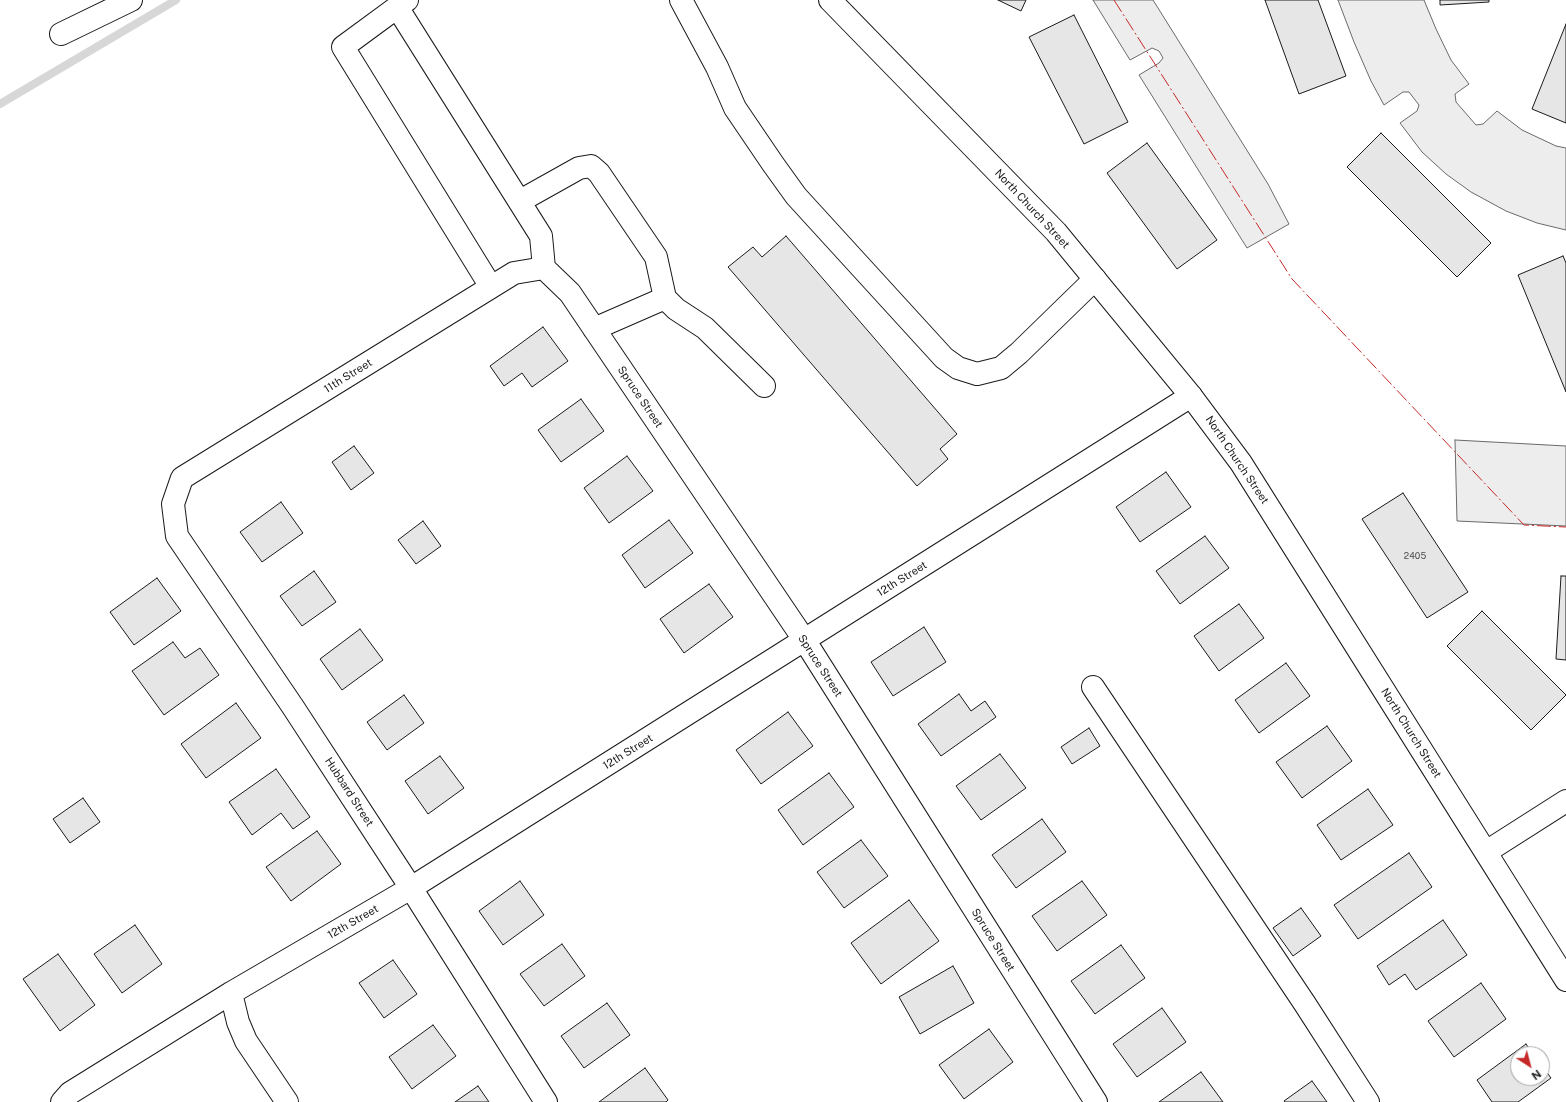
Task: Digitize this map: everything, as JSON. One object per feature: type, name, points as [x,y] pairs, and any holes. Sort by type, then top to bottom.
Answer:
[{"type":"street","points":[[60,34],[130,0]]},
{"type":"street","points":[[681,0],[717,67],[735,108],[796,196],[944,358],[958,368],[977,374],[1001,368],[1019,353],[1094,278]]},
{"type":"street","name":"North Church Street","points":[[830,0],[1056,232],[1192,396],[1241,463],[1566,980]]},
{"type":"street","points":[[491,287],[344,47],[402,4],[541,236],[544,268]]},
{"type":"street","points":[[520,201],[579,168],[591,166],[599,173],[656,257],[665,298],[676,310],[705,328],[764,386]]},
{"type":"street","name":"11th Street","points":[[182,478],[514,272],[544,268]]},
{"type":"street","name":"Spruce Street","points":[[544,268],[570,293],[805,641],[1096,1102]]},
{"type":"street","points":[[594,329],[665,298]]},
{"type":"street","name":"12th Street","points":[[62,1102],[70,1093],[231,993],[412,888],[1192,396]]},
{"type":"street","name":"Hubbard Street","points":[[182,478],[174,504],[177,536],[293,707],[412,888],[546,1102]]},
{"type":"street","points":[[1093,687],[1305,1004],[1368,1102]]},
{"type":"street","points":[[1486,852],[1566,801]]},
{"type":"street","points":[[231,993],[238,1022],[246,1041],[287,1102]]},
{"type":"shaded area","points":[[1093,0],[1153,0],[1268,184],[1289,224],[1247,248],[1139,75],[1159,63],[1163,58],[1159,51],[1152,48],[1130,60]]},
{"type":"shaded area","points":[[1338,0],[1424,0],[1451,60],[1469,84],[1455,94],[1456,102],[1476,125],[1483,124],[1497,111],[1522,130],[1556,146],[1566,148],[1566,230],[1537,223],[1506,211],[1471,192],[1446,174],[1422,152],[1400,123],[1417,111],[1419,105],[1409,92],[1403,92],[1384,105],[1371,81]]},
{"type":"shaded area","points":[[1455,440],[1566,446],[1566,526],[1457,521]]},
{"type":"building","points":[[998,0],[1026,0],[1021,11]]},
{"type":"building","points":[[1265,0],[1318,0],[1346,76],[1299,94]]},
{"type":"building","points":[[1440,0],[1489,0],[1489,2],[1440,5]]},
{"type":"building","points":[[1074,15],[1128,122],[1084,144],[1029,37]]},
{"type":"building","points":[[1566,24],[1566,123],[1532,109]]},
{"type":"building","points":[[1381,133],[1491,243],[1457,277],[1347,167]]},
{"type":"building","points":[[1147,143],[1217,240],[1177,269],[1107,173]]},
{"type":"building","points":[[786,236],[957,434],[940,449],[948,459],[917,486],[728,267],[753,247],[762,257]]},
{"type":"building","points":[[1563,256],[1566,263],[1566,392],[1518,275]]},
{"type":"building","points":[[543,327],[568,361],[532,387],[522,373],[504,386],[490,366]]},
{"type":"building","points":[[581,399],[604,431],[561,462],[538,430]]},
{"type":"building","points":[[354,446],[374,473],[351,490],[332,462]]},
{"type":"building","points":[[627,456],[653,491],[609,523],[584,488]]},
{"type":"building","points":[[1166,472],[1191,507],[1140,542],[1116,507]]},
{"type":"building","points":[[1403,493],[1468,592],[1427,618],[1362,519]]},
{"type":"building","points":[[281,502],[303,533],[262,562],[240,532]]},
{"type":"building","points":[[669,520],[693,553],[645,588],[622,555]]},
{"type":"building","points":[[423,521],[441,546],[416,564],[398,540]]},
{"type":"building","points":[[1205,536],[1229,568],[1180,604],[1156,571]]},
{"type":"building","points":[[314,571],[336,602],[302,626],[280,596]]},
{"type":"building","points":[[1561,576],[1566,576],[1566,660],[1556,659]]},
{"type":"building","points":[[157,578],[181,611],[134,645],[110,612]]},
{"type":"building","points":[[709,584],[733,617],[684,653],[660,619]]},
{"type":"building","points":[[1239,604],[1264,638],[1219,671],[1194,636]]},
{"type":"building","points":[[1482,611],[1566,695],[1531,730],[1447,646]]},
{"type":"building","points":[[924,627],[946,662],[893,696],[871,662]]},
{"type":"building","points":[[360,629],[383,660],[342,690],[320,659]]},
{"type":"building","points":[[173,642],[185,658],[200,648],[219,675],[164,715],[132,671]]},
{"type":"building","points":[[1286,663],[1310,696],[1259,733],[1235,700]]},
{"type":"building","points":[[959,694],[971,711],[985,701],[996,717],[941,756],[918,724]]},
{"type":"building","points":[[404,695],[424,723],[387,750],[367,722]]},
{"type":"building","points":[[236,703],[261,738],[206,778],[181,744]]},
{"type":"building","points":[[788,712],[813,746],[761,784],[736,750]]},
{"type":"building","points":[[1327,726],[1352,761],[1302,798],[1276,762]]},
{"type":"building","points":[[1089,728],[1100,746],[1072,764],[1061,747]]},
{"type":"building","points":[[1000,754],[1026,788],[981,820],[956,786]]},
{"type":"building","points":[[440,756],[464,788],[428,814],[405,781]]},
{"type":"building","points":[[276,769],[310,817],[293,829],[281,813],[252,835],[229,802]]},
{"type":"building","points":[[829,773],[854,807],[803,845],[778,810]]},
{"type":"building","points":[[1368,789],[1393,825],[1341,860],[1317,825]]},
{"type":"building","points":[[83,798],[100,822],[70,843],[53,819]]},
{"type":"building","points":[[1042,819],[1066,852],[1016,888],[992,855]]},
{"type":"building","points":[[317,831],[341,864],[291,901],[266,867]]},
{"type":"building","points":[[861,840],[888,876],[844,908],[817,872]]},
{"type":"building","points":[[1409,853],[1432,887],[1358,939],[1334,905]]},
{"type":"building","points":[[520,881],[544,915],[503,945],[479,911]]},
{"type":"building","points":[[1082,881],[1107,915],[1057,951],[1032,916]]},
{"type":"building","points":[[909,900],[939,941],[881,984],[851,943]]},
{"type":"building","points":[[1301,908],[1321,936],[1293,956],[1273,928]]},
{"type":"building","points":[[1443,920],[1467,955],[1416,990],[1405,974],[1389,985],[1377,966]]},
{"type":"building","points":[[135,925],[162,964],[122,993],[94,954]]},
{"type":"building","points":[[562,944],[585,976],[544,1006],[520,974]]},
{"type":"building","points":[[1121,945],[1145,978],[1095,1014],[1071,981]]},
{"type":"building","points":[[58,954],[95,1005],[60,1031],[23,979]]},
{"type":"building","points":[[393,960],[417,994],[384,1018],[359,983]]},
{"type":"building","points":[[953,966],[974,1003],[920,1034],[899,997]]},
{"type":"building","points":[[1481,983],[1506,1019],[1454,1057],[1428,1021]]},
{"type":"building","points":[[607,1003],[630,1035],[584,1068],[561,1036]]},
{"type":"building","points":[[1162,1008],[1186,1042],[1137,1077],[1113,1044]]},
{"type":"building","points":[[433,1025],[456,1056],[412,1089],[389,1057]]},
{"type":"building","points":[[989,1029],[1013,1062],[964,1099],[939,1065]]},
{"type":"building","points":[[1510,1056],[1510,1086],[1540,1086],[1518,1102],[1492,1102],[1477,1080]]},
{"type":"building","points":[[645,1068],[668,1100],[666,1102],[599,1102]]},
{"type":"building","points":[[1201,1072],[1223,1102],[1159,1102]]},
{"type":"building","points":[[1312,1081],[1327,1102],[1284,1101]]},
{"type":"building","points":[[478,1086],[489,1102],[455,1102]]},
{"type":"waterway","points":[[0,104],[176,0]]},
{"type":"power","points":[[1114,0],[1292,279],[1524,525],[1566,527]]}]
